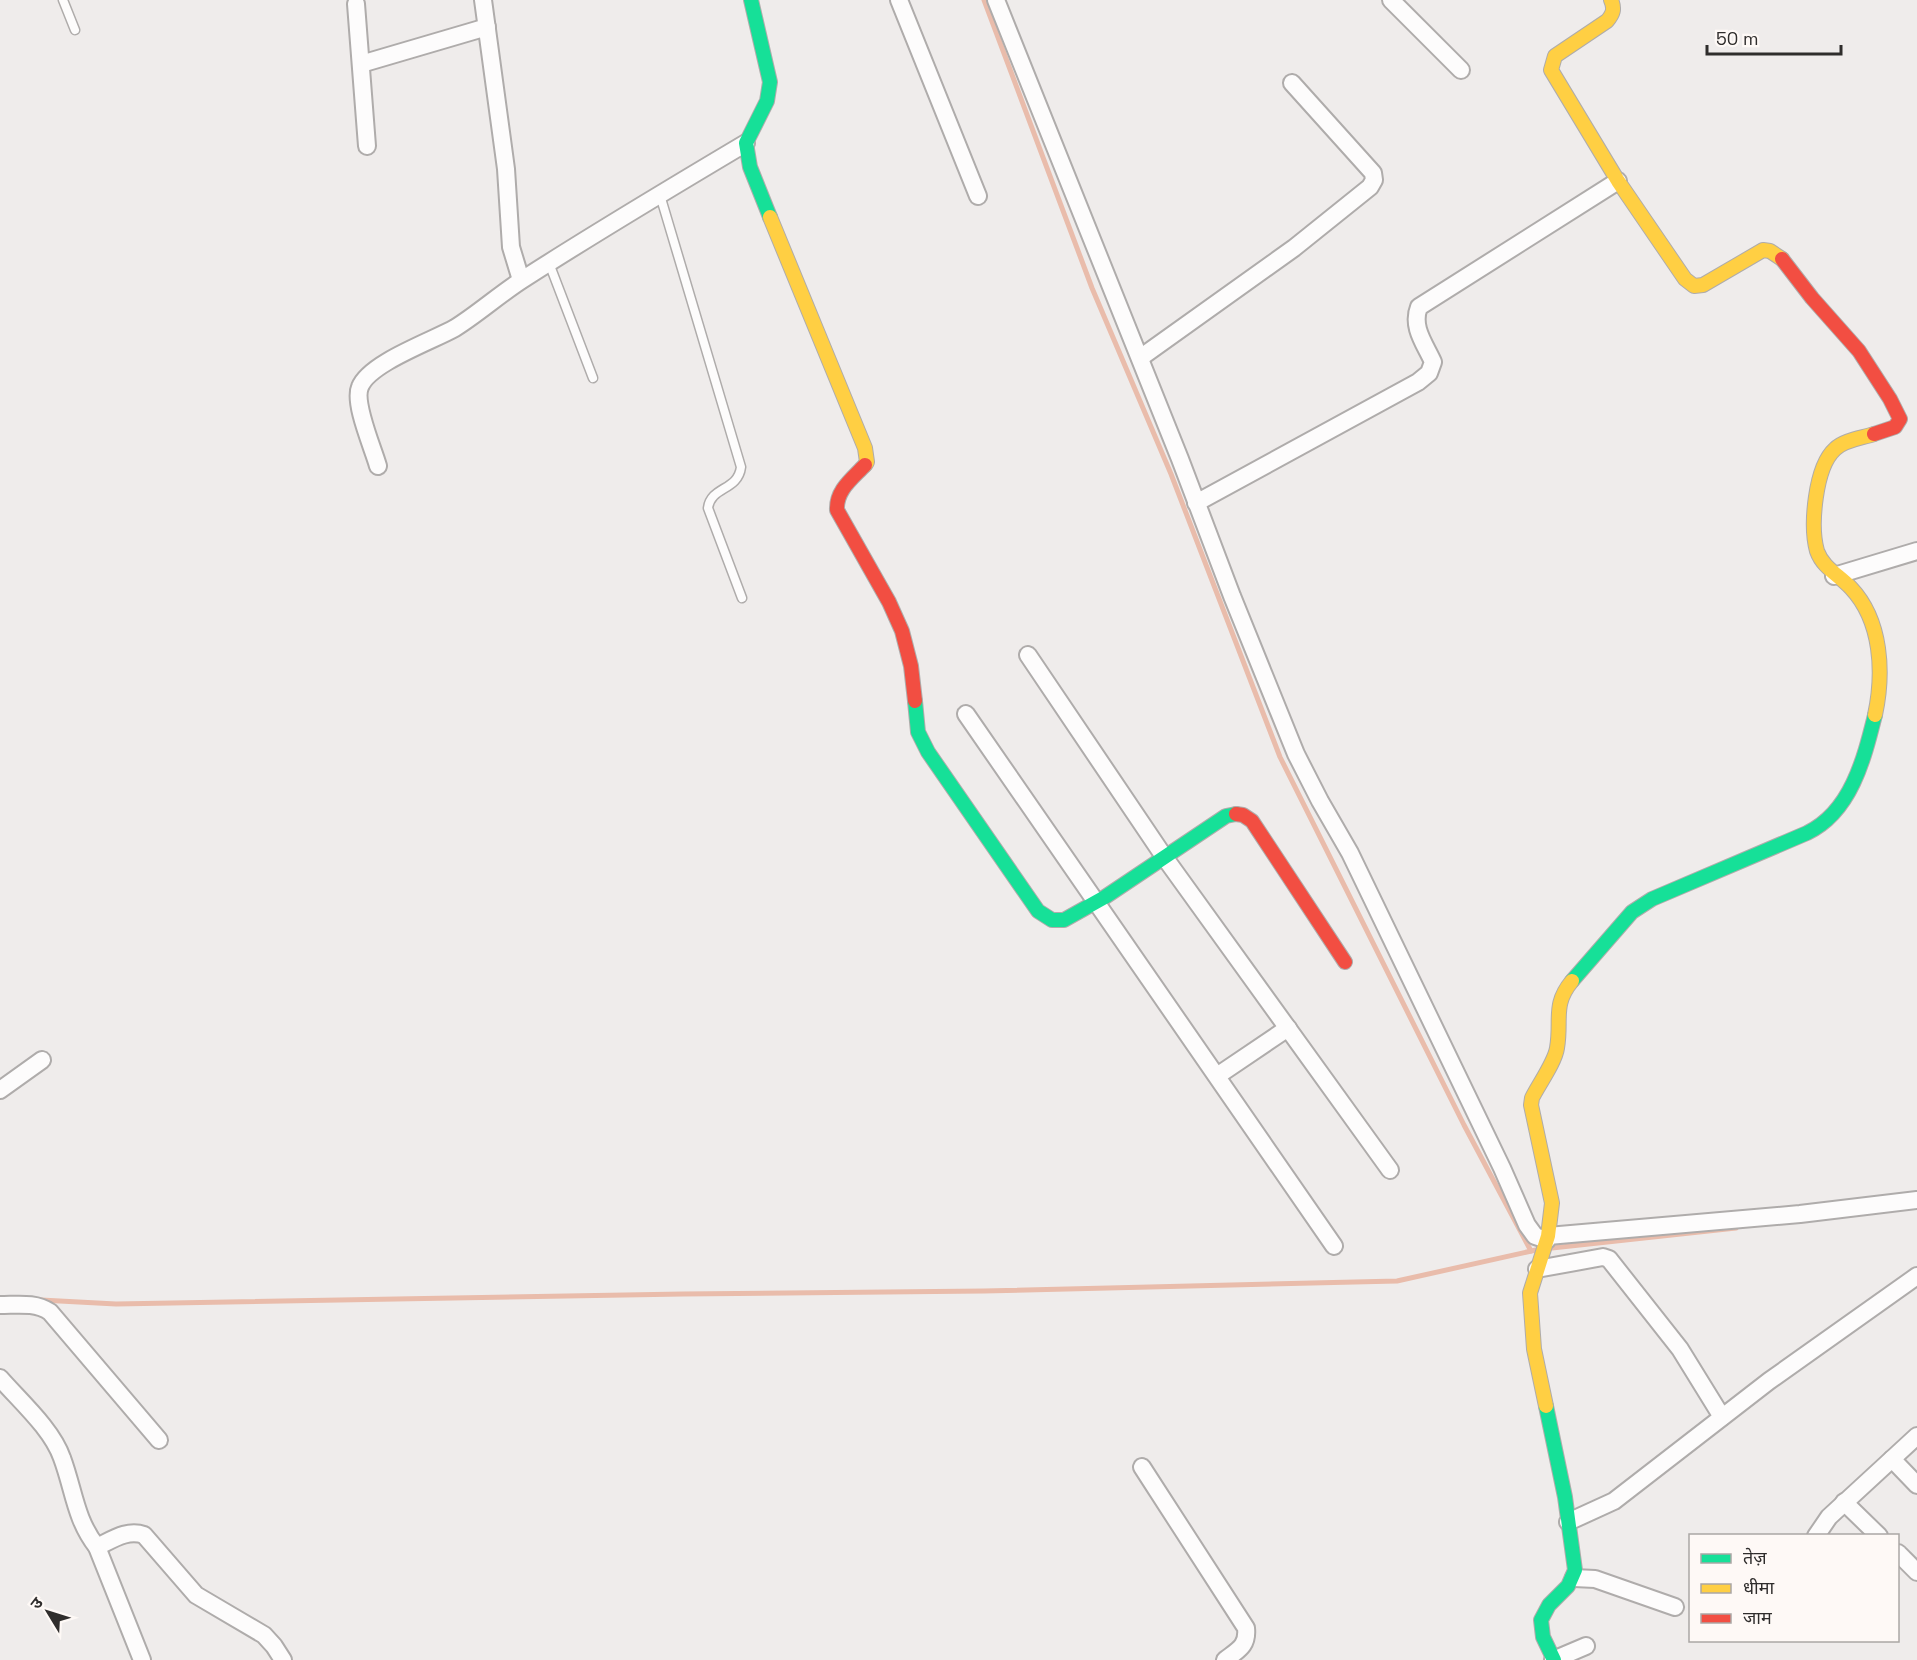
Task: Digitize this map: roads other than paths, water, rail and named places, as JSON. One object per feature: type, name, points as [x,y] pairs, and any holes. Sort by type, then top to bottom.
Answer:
[{"type":"street","points":[[483,0],[506,169],[511,247],[521,280]]},
{"type":"street","points":[[378,466],[360,405],[358,389],[377,367],[456,327],[549,262],[746,143],[767,101],[770,82],[751,0]]},
{"type":"street","points":[[899,0],[978,196]]},
{"type":"street","points":[[996,0],[1296,754],[1350,853],[1502,1168],[1527,1225],[1535,1236],[1547,1240],[1917,1200]]},
{"type":"street","points":[[1391,0],[1461,70]]},
{"type":"street","points":[[1586,1646],[1553,1660],[1541,1629],[1547,1608],[1574,1578],[1575,1570],[1552,1430],[1534,1349],[1530,1293],[1547,1240],[1552,1203],[1531,1105],[1532,1098],[1557,1050],[1560,1000],[1567,985],[1632,912],[1652,899],[1820,826],[1845,799],[1864,753],[1880,697],[1880,655],[1873,629],[1857,596],[1848,585],[1834,576],[1821,560],[1814,541],[1814,520],[1823,470],[1830,455],[1837,447],[1875,435],[1898,424],[1900,418],[1858,351],[1780,257],[1763,250],[1703,285],[1694,285],[1685,279],[1618,182],[1551,70],[1555,56],[1607,21],[1614,7],[1611,0]]},
{"type":"street","points":[[356,4],[367,146]]},
{"type":"street","points":[[361,64],[487,27]]},
{"type":"street","points":[[1140,358],[1294,248],[1370,187],[1374,180],[1373,173],[1292,83]]},
{"type":"street","points":[[746,143],[750,167],[865,448],[867,462],[839,493],[835,502],[837,510],[902,631],[910,666],[918,732],[928,752],[1038,911],[1052,920],[1064,920],[1165,858],[1226,816],[1233,813],[1246,815],[1345,962]]},
{"type":"street","points":[[1197,503],[1418,382],[1429,373],[1433,362],[1416,326],[1415,316],[1419,307],[1618,182]]},
{"type":"street","points":[[1834,576],[1917,551]]},
{"type":"street","points":[[1028,655],[1165,858],[1390,1170]]},
{"type":"street","points":[[966,714],[1334,1246]]},
{"type":"street","points":[[1216,1076],[1288,1028]]},
{"type":"street","points":[[0,1090],[42,1060]]},
{"type":"street","points":[[1540,1264],[1609,1258],[1680,1349],[1722,1417]]},
{"type":"street","points":[[1568,1522],[1614,1501],[1769,1381],[1917,1276]]},
{"type":"street","points":[[0,1305],[32,1304],[42,1306],[51,1312],[159,1440]]},
{"type":"street","points":[[0,1378],[52,1437],[62,1456],[85,1532],[97,1547],[142,1660]]},
{"type":"street","points":[[1817,1534],[1829,1517],[1844,1502],[1917,1436]]},
{"type":"street","points":[[1892,1458],[1917,1485]]},
{"type":"street","points":[[1142,1467],[1246,1628],[1247,1638],[1243,1647],[1225,1660]]},
{"type":"street","points":[[1844,1502],[1877,1534]]},
{"type":"street","points":[[97,1547],[129,1533],[144,1535],[196,1595],[264,1635],[283,1660]]},
{"type":"street","points":[[1899,1554],[1917,1572]]},
{"type":"street","points":[[1574,1578],[1595,1579],[1675,1607]]},
{"type":"lane","points":[[63,0],[75,30]]},
{"type":"lane","points":[[660,195],[741,467],[740,476],[736,482],[713,495],[708,508],[742,598]]},
{"type":"lane","points":[[549,262],[593,378]]},
{"type":"waterway","points":[[984,0],[1092,288],[1171,474],[1280,757],[1464,1125],[1531,1251]]},
{"type":"waterway","points":[[1552,1248],[1736,1228]]},
{"type":"waterway","points":[[41,1300],[116,1304],[984,1291],[1397,1281],[1536,1250]]}]
